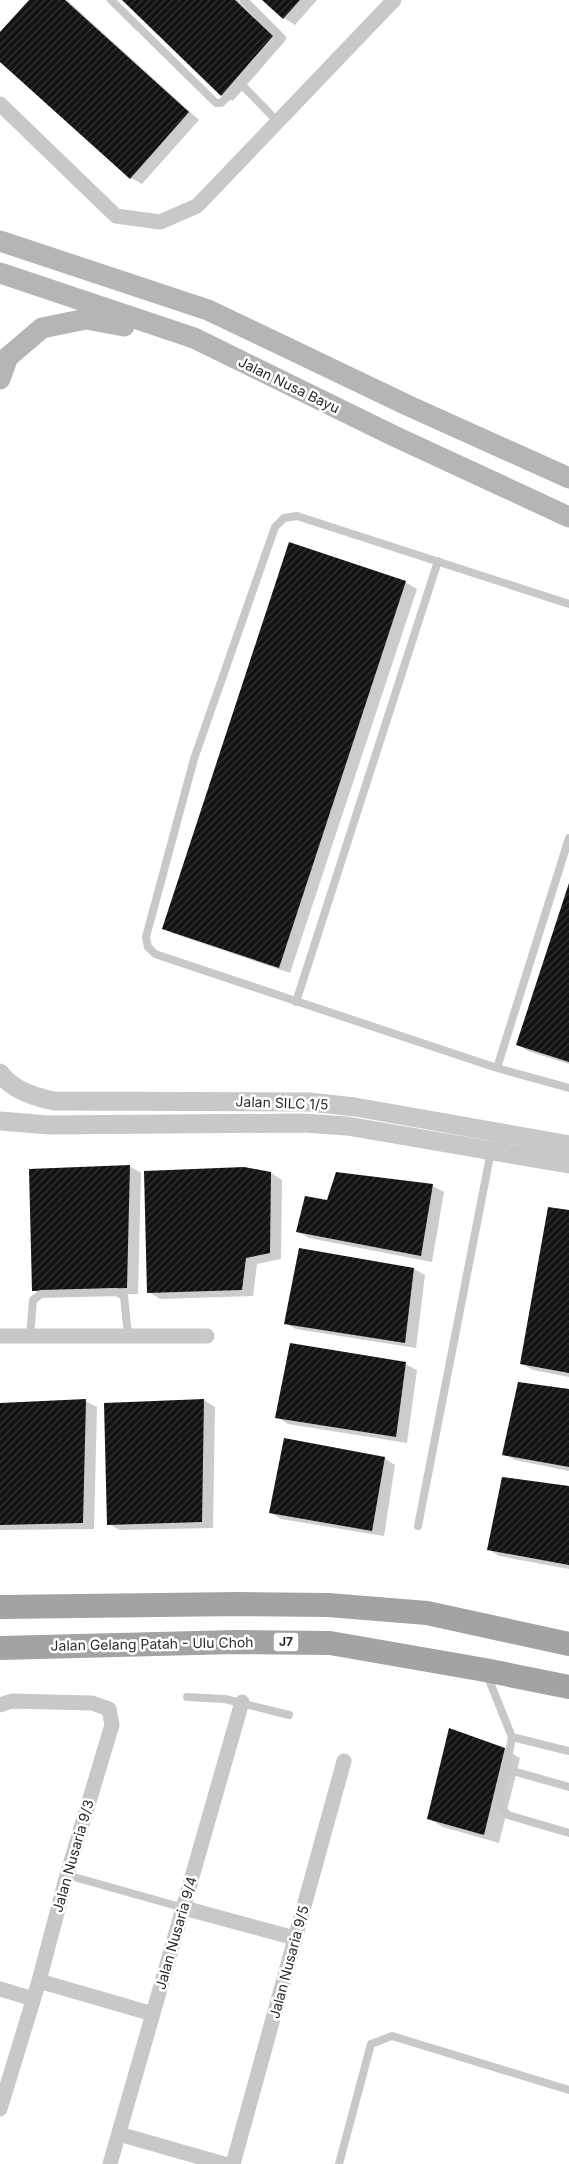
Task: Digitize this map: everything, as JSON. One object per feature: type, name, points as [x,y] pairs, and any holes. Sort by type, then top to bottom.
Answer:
[{"type":"main road","points":[[1,241],[208,310],[409,406],[569,478]]},
{"type":"main road","name":"Jalan Nusa Bayu","points":[[0,273],[194,338],[394,436],[569,517]]},
{"type":"main road","points":[[0,379],[8,357],[42,328],[86,319],[194,338]]},
{"type":"main road","points":[[0,1607],[239,1604],[328,1605],[427,1613],[569,1644]]},
{"type":"main road","name":"Jalan Gelang Patah - Ulu Choh","points":[[0,1648],[236,1642],[330,1643],[485,1670],[569,1687]]},
{"type":"street","points":[[0,104],[116,216],[160,222],[197,206],[394,0]]},
{"type":"street","name":"Jalan SILC 1/5","points":[[0,1073],[4,1079],[24,1092],[54,1101],[309,1102],[355,1107],[569,1145]]},
{"type":"street","name":"Jalan SILC 1/5","points":[[0,1121],[49,1125],[303,1123],[347,1126],[569,1164]]},
{"type":"street","points":[[0,1336],[207,1336]]},
{"type":"street","name":"Jalan Nusaria 9/3","points":[[0,1705],[12,1701],[92,1703],[109,1709],[112,1725],[67,1875],[39,1981],[1,2104]]},
{"type":"street","name":"Jalan Nusaria 9/4","points":[[110,2164],[242,1702]]},
{"type":"street","name":"Jalan Nusaria 9/5","points":[[233,2164],[344,1760]]},
{"type":"street","points":[[184,1908],[295,1938]]},
{"type":"street","points":[[39,1981],[153,2014]]},
{"type":"street","points":[[0,1989],[33,1998]]},
{"type":"street","points":[[119,2134],[224,2164]]},
{"type":"lane","points":[[111,0],[216,103],[220,103],[241,84],[282,38],[244,0]]},
{"type":"lane","points":[[241,84],[278,122]]},
{"type":"lane","points":[[569,604],[438,560],[297,516],[284,518],[275,527],[194,759],[146,937],[148,947],[154,954],[497,1068],[569,1088]]},
{"type":"lane","points":[[296,1002],[438,560]]},
{"type":"lane","points":[[497,1068],[569,838]]},
{"type":"lane","points":[[418,1526],[491,1151]]},
{"type":"lane","points":[[30,1336],[33,1300],[41,1294],[116,1292],[124,1296],[128,1336]]},
{"type":"lane","points":[[485,1670],[512,1737],[500,1789],[500,1805],[508,1815],[569,1833]]},
{"type":"lane","points":[[187,1697],[226,1698],[289,1715]]},
{"type":"lane","points":[[512,1737],[569,1751]]},
{"type":"lane","points":[[506,1769],[569,1787]]},
{"type":"lane","points":[[67,1875],[184,1908]]},
{"type":"lane","points":[[339,2164],[371,2044],[392,2036],[569,2090]]},
{"type":"building","points":[[29,0],[65,0],[189,112],[130,179],[0,62],[0,32]]},
{"type":"building","points":[[122,0],[235,0],[273,36],[221,96]]},
{"type":"building","points":[[262,0],[300,0],[283,19]]},
{"type":"building","points":[[289,542],[406,581],[279,968],[162,929]]},
{"type":"building","points":[[569,883],[569,1062],[516,1045]]},
{"type":"building","points":[[130,1165],[127,1288],[32,1291],[29,1169]]},
{"type":"building","points":[[244,1167],[271,1172],[270,1253],[246,1258],[242,1290],[147,1293],[144,1171]]},
{"type":"building","points":[[336,1172],[433,1184],[421,1256],[296,1232],[305,1196],[327,1200]]},
{"type":"building","points":[[548,1207],[569,1210],[569,1373],[520,1364]]},
{"type":"building","points":[[299,1248],[414,1268],[405,1343],[284,1324]]},
{"type":"building","points":[[290,1343],[406,1362],[396,1437],[275,1418]]},
{"type":"building","points":[[518,1382],[569,1389],[569,1467],[502,1455]]},
{"type":"building","points":[[86,1399],[83,1523],[0,1525],[0,1403]]},
{"type":"building","points":[[204,1399],[202,1522],[107,1525],[104,1403]]},
{"type":"building","points":[[284,1438],[385,1457],[372,1531],[269,1513]]},
{"type":"building","points":[[502,1477],[569,1486],[569,1565],[487,1550]]},
{"type":"building","points":[[449,1728],[505,1748],[484,1835],[427,1819]]}]
